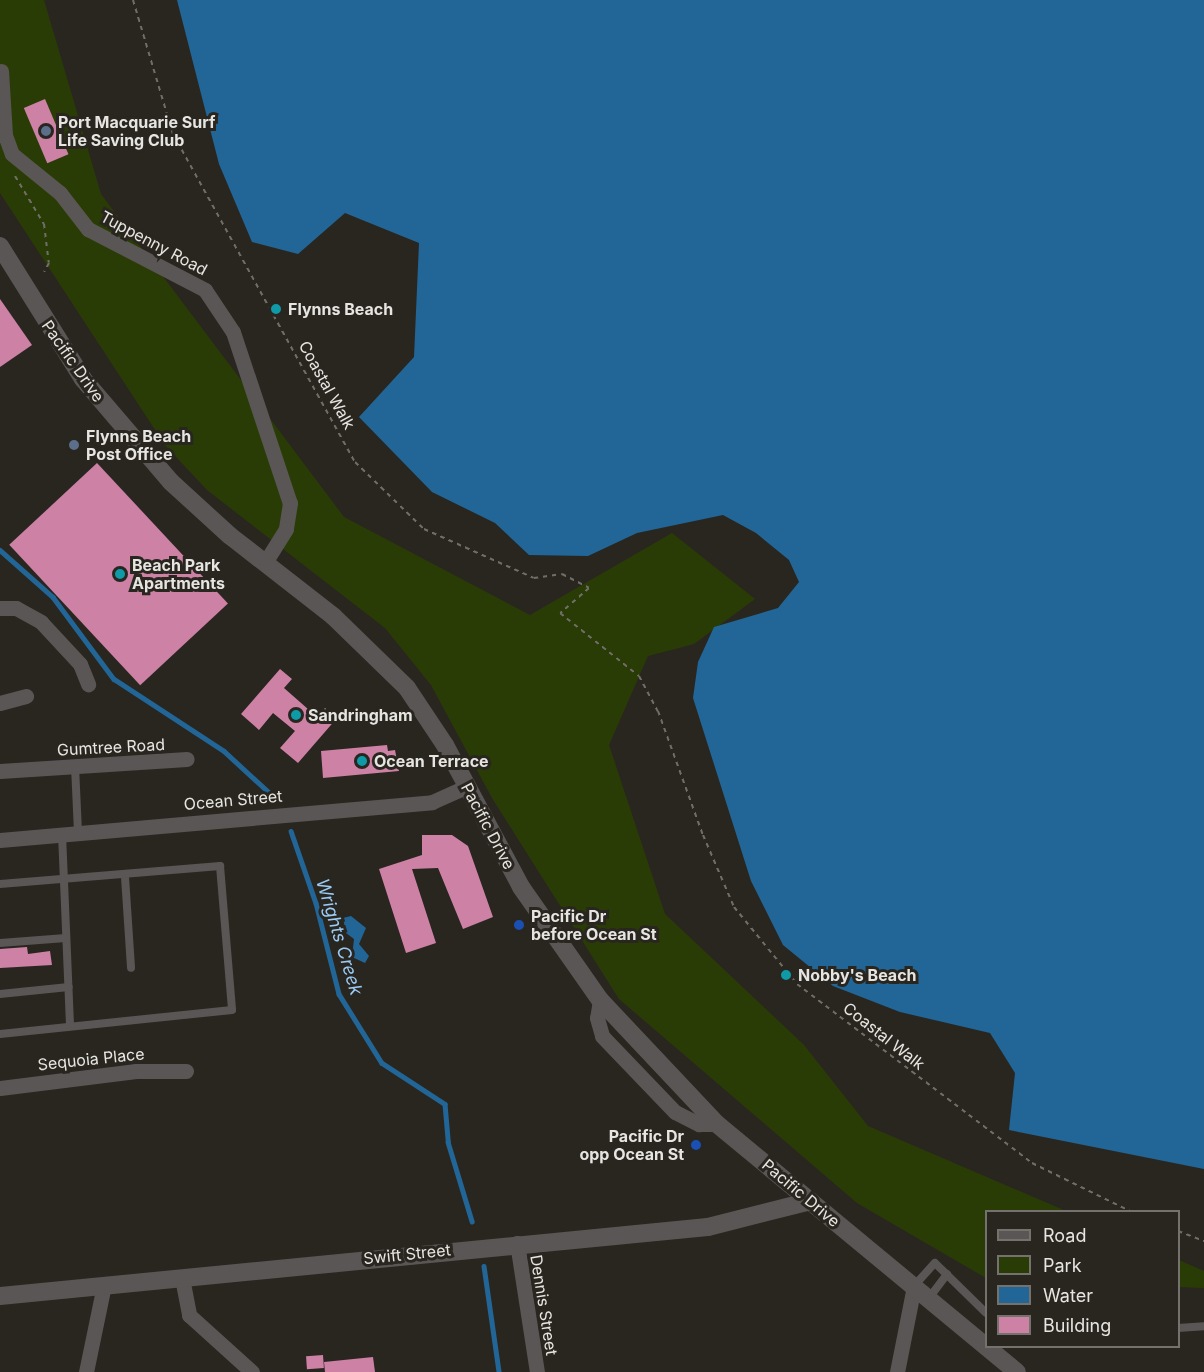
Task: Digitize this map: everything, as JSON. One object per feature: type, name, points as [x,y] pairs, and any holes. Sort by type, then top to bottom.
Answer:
[{"type":"street","points":[[1,71],[5,135],[12,153]]},
{"type":"street","name":"Tuppenny Road","points":[[12,153],[60,193],[88,229],[199,285],[224,316],[246,365],[290,503],[286,529],[265,562]]},
{"type":"street","name":"Pacific Drive","points":[[0,246],[72,362],[121,428],[171,482],[333,616],[407,688],[445,745],[521,887],[600,1000],[717,1124],[985,1345]]},
{"type":"street","points":[[0,608],[16,608],[48,628],[80,664],[88,684]]},
{"type":"street","points":[[0,703],[26,696]]},
{"type":"street","name":"Gumtree Road","points":[[0,771],[187,759]]},
{"type":"street","name":"Ocean Street","points":[[0,840],[432,802],[466,787]]},
{"type":"street","name":"Sequoia Place","points":[[0,1088],[136,1071],[186,1071]]},
{"type":"street","name":"Swift Street","points":[[0,1296],[517,1243],[727,1225],[811,1201]]},
{"type":"street","name":"Dennis Street","points":[[517,1243],[537,1372]]},
{"type":"street","points":[[182,1278],[189,1315],[252,1372]]},
{"type":"street","points":[[86,1372],[104,1285]]},
{"type":"street","points":[[897,1372],[914,1286]]},
{"type":"street","name":"Pacific Drive","points":[[988,1348],[1017,1372]]},
{"type":"lane","points":[[75,766],[78,832]]},
{"type":"lane","points":[[62,834],[70,1026]]},
{"type":"lane","points":[[0,884],[64,877],[125,876],[220,866],[232,1010],[0,1034]]},
{"type":"lane","points":[[125,876],[131,968]]},
{"type":"lane","points":[[0,943],[66,938]]},
{"type":"lane","points":[[0,994],[69,987]]},
{"type":"lane","points":[[914,1286],[935,1263],[985,1311]]},
{"type":"lane","points":[[929,1298],[947,1274]]},
{"type":"lane","points":[[1180,1328],[1204,1326]]},
{"type":"path","name":"Coastal Walk","points":[[133,0],[173,134],[355,462],[424,529],[534,578],[562,574],[589,588],[560,614],[639,676],[658,711],[702,835],[734,907],[797,984],[1032,1163],[1128,1210]]},
{"type":"path","points":[[12,153],[3,159],[44,224],[49,263],[44,272]]},
{"type":"path","points":[[1180,1231],[1204,1241]]},
{"type":"green space","points":[[0,0],[44,0],[101,194],[344,517],[530,615],[672,533],[755,599],[694,644],[648,656],[609,745],[665,914],[804,1045],[868,1126],[1064,1210],[985,1210],[985,1277],[857,1203],[619,999],[492,798],[431,685],[385,628],[207,490],[165,445],[0,193]]},
{"type":"green space","points":[[1180,1260],[1204,1271],[1204,1288],[1180,1287]]},
{"type":"water","points":[[177,0],[1204,0],[1204,1169],[1009,1130],[1015,1073],[990,1033],[900,1012],[833,986],[783,945],[751,881],[693,698],[698,662],[714,627],[778,608],[799,582],[789,560],[756,533],[723,515],[637,533],[588,556],[529,555],[495,523],[432,492],[359,417],[414,357],[419,243],[345,213],[298,254],[252,242],[219,164]]},
{"type":"water","points":[[351,916],[366,928],[359,944],[369,956],[365,963],[352,957],[354,939],[346,933],[343,918]]},
{"type":"building","name":"Port Macquarie Surf Life Saving Club","points":[[45,99],[68,154],[47,163],[24,108]]},
{"type":"building","points":[[0,299],[32,345],[0,367]]},
{"type":"building","name":"Beach Park Apartments","points":[[97,463],[228,603],[140,685],[9,545]]},
{"type":"building","name":"Sandringham","points":[[280,669],[292,679],[284,688],[317,717],[325,708],[337,718],[298,763],[280,748],[295,731],[273,713],[259,730],[241,714]]},
{"type":"building","name":"Ocean Terrace","points":[[387,745],[388,751],[395,750],[399,771],[323,778],[321,751]]},
{"type":"building","points":[[422,835],[452,835],[468,846],[493,917],[463,929],[438,868],[412,869],[436,943],[406,953],[379,869],[422,855]]},
{"type":"building","points":[[27,947],[28,954],[50,951],[52,965],[0,968],[0,949]]},
{"type":"building","points":[[323,1355],[324,1368],[307,1369],[306,1356]]},
{"type":"building","points":[[373,1357],[375,1372],[325,1372],[324,1362]]},
{"type":"waterway","name":"Wrights Creek","points":[[0,550],[53,597],[114,679],[224,751],[273,796]]},
{"type":"waterway","name":"Wrights Creek","points":[[291,831],[316,903],[339,994],[382,1063],[445,1104],[448,1142],[472,1221]]},
{"type":"waterway","name":"Wrights Creek","points":[[484,1266],[499,1372]]},
{"type":"place","name":"Port Macquarie Surf Life Saving Club","points":[[46,131]]},
{"type":"place","name":"Flynns Beach","points":[[276,309]]},
{"type":"place","name":"Flynns Beach Post Office","points":[[74,445]]},
{"type":"place","name":"Beach Park Apartments","points":[[120,574]]},
{"type":"place","name":"Sandringham","points":[[296,715]]},
{"type":"place","name":"Ocean Terrace","points":[[362,761]]},
{"type":"place","name":"Pacific Dr before Ocean St","points":[[519,925]]},
{"type":"place","name":"Nobby's Beach","points":[[786,975]]},
{"type":"place","name":"Pacific Dr opp Ocean St","points":[[696,1145]]}]
